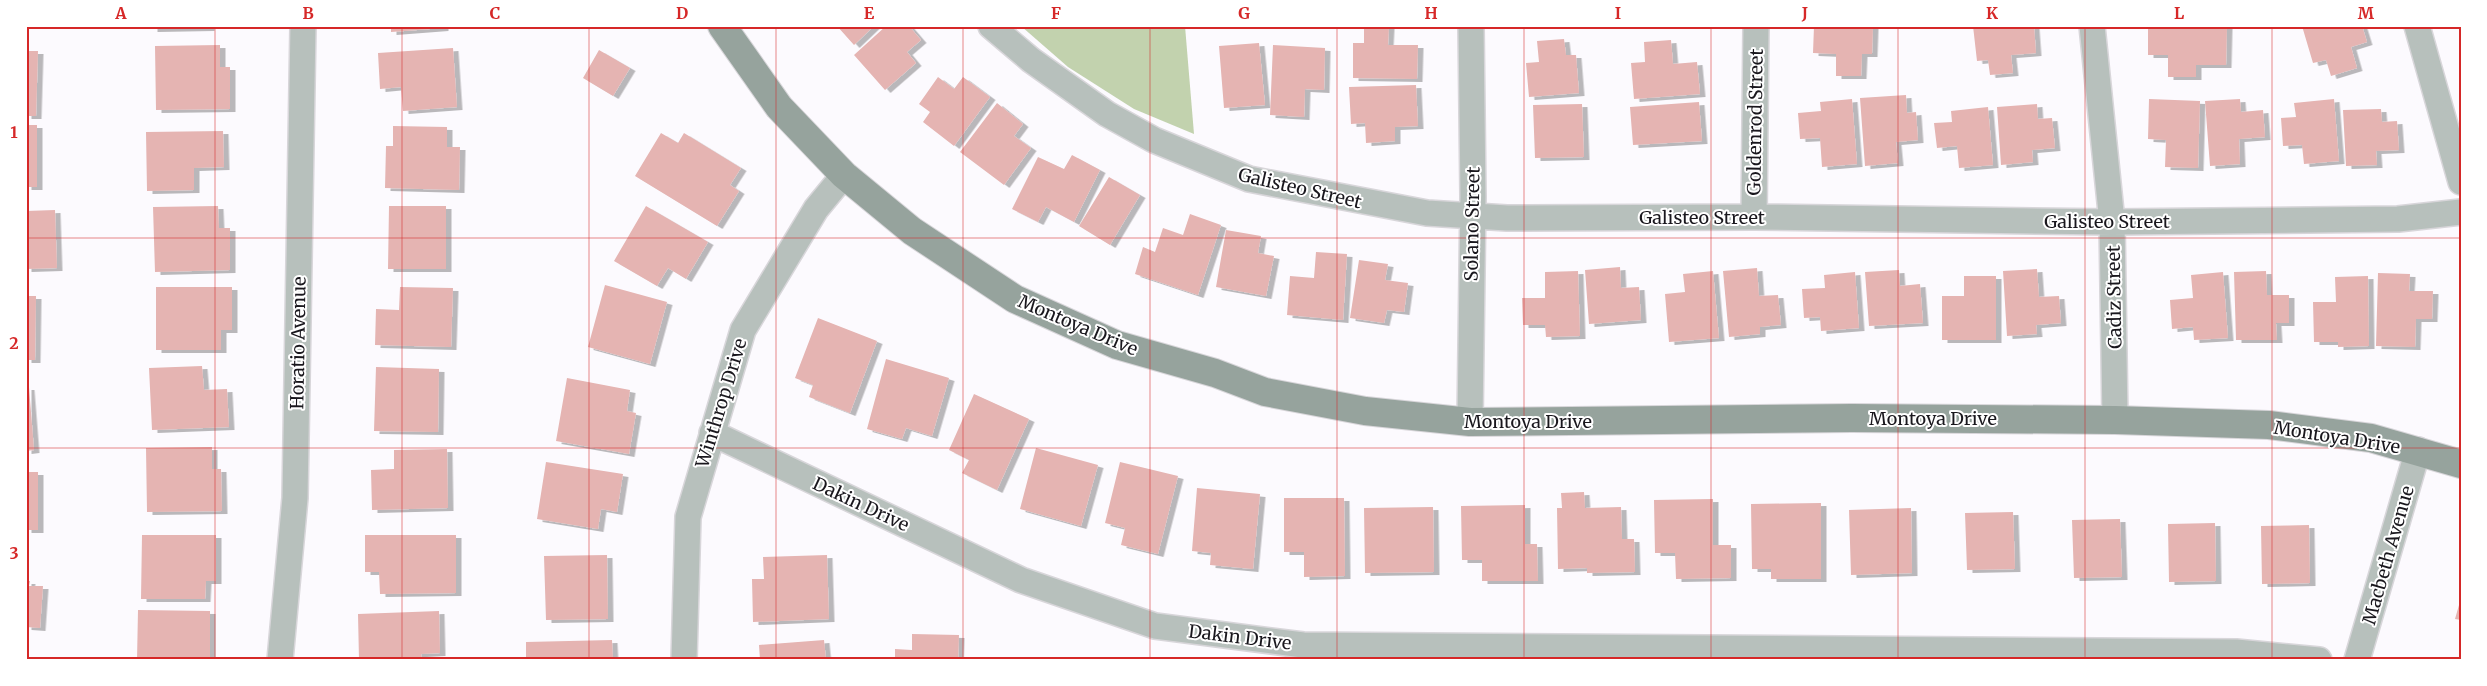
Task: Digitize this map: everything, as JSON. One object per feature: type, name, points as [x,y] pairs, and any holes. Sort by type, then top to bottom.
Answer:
[{"type":"street","name":"Horatio Avenue","points":[[280,660],[295,498],[303,26]]},
{"type":"street","name":"Montoya Drive","points":[[722,26],[779,107],[844,176],[912,231],[1015,299],[1117,345],[1215,373],[1265,392],[1365,411],[1470,422],[1852,418],[2115,420],[2269,425],[2371,438],[2418,450],[2461,464]]},
{"type":"street","name":"Galisteo Street","points":[[991,26],[1031,60],[1106,114],[1154,140],[1249,180],[1427,213],[1472,217],[1754,217],[2112,222],[2398,219],[2461,212]]},
{"type":"street","name":"Solano Street","points":[[1470,422],[1471,26]]},
{"type":"street","name":"Goldenrod Street","points":[[1754,217],[1756,26]]},
{"type":"street","name":"Cadiz Street","points":[[2092,26],[2112,222],[2115,420]]},
{"type":"street","points":[[2418,26],[2461,182]]},
{"type":"street","name":"Winthrop Drive","points":[[684,660],[688,516],[743,330],[816,209],[844,176]]},
{"type":"street","name":"Dakin Drive","points":[[712,433],[1021,580],[1155,626],[1304,645],[2236,652],[2319,660]]},
{"type":"street","name":"Macbeth Avenue","points":[[2357,660],[2418,450]]},
{"type":"green space","points":[[1021,26],[1185,26],[1194,134],[1134,109],[1068,67]]},
{"type":"building","points":[[152,26],[209,26],[209,28],[152,29]]},
{"type":"building","points":[[391,26],[443,26],[443,28],[391,32]]},
{"type":"building","points":[[837,26],[874,26],[854,45]]},
{"type":"building","points":[[886,26],[909,26],[921,40],[907,52],[916,63],[885,90],[854,55]]},
{"type":"building","points":[[1364,26],[1389,26],[1388,45],[1418,45],[1417,79],[1353,78],[1353,43],[1364,43]]},
{"type":"building","points":[[1814,26],[1873,26],[1872,54],[1862,54],[1861,76],[1836,76],[1836,54],[1813,53]]},
{"type":"building","points":[[1973,26],[2034,26],[2036,53],[2011,55],[2013,73],[1990,75],[1988,60],[1977,61]]},
{"type":"building","points":[[2148,26],[2227,26],[2226,65],[2196,65],[2196,77],[2168,77],[2168,55],[2148,55]]},
{"type":"building","points":[[2302,26],[2362,26],[2367,42],[2351,47],[2357,68],[2331,76],[2326,60],[2313,63]]},
{"type":"building","points":[[1564,39],[1566,55],[1576,55],[1579,93],[1529,97],[1526,63],[1539,62],[1537,41]]},
{"type":"building","points":[[1671,40],[1673,64],[1697,62],[1700,94],[1634,99],[1631,63],[1645,62],[1644,42]]},
{"type":"building","points":[[1259,43],[1265,105],[1224,108],[1219,46]]},
{"type":"building","points":[[220,45],[220,67],[230,67],[230,109],[156,110],[155,46]]},
{"type":"building","points":[[1273,45],[1325,48],[1324,90],[1305,89],[1304,117],[1270,115]]},
{"type":"building","points":[[453,48],[457,107],[403,111],[401,87],[380,89],[378,53]]},
{"type":"building","points":[[599,50],[630,68],[613,96],[583,78]]},
{"type":"building","points":[[26,51],[38,51],[36,116],[26,116]]},
{"type":"building","points":[[938,77],[954,89],[963,77],[990,97],[954,146],[923,122],[930,112],[919,104]]},
{"type":"building","points":[[1416,85],[1418,126],[1395,127],[1395,141],[1366,143],[1365,123],[1351,124],[1349,87]]},
{"type":"building","points":[[1906,95],[1907,113],[1916,112],[1918,140],[1896,142],[1898,163],[1865,166],[1860,98]]},
{"type":"building","points":[[1852,99],[1857,164],[1822,167],[1820,138],[1800,139],[1798,113],[1821,111],[1820,102]]},
{"type":"building","points":[[2149,99],[2200,101],[2198,168],[2165,167],[2166,140],[2148,139]]},
{"type":"building","points":[[2240,99],[2241,112],[2263,110],[2265,137],[2239,139],[2240,164],[2210,166],[2205,101]]},
{"type":"building","points":[[2334,99],[2339,161],[2304,164],[2302,145],[2283,146],[2281,118],[2296,117],[2294,103]]},
{"type":"building","points":[[1699,102],[1702,141],[1633,145],[1630,107]]},
{"type":"building","points":[[997,103],[1023,124],[1014,136],[1031,148],[1004,185],[960,152]]},
{"type":"building","points":[[1582,104],[1584,157],[1535,158],[1533,105]]},
{"type":"building","points":[[2037,104],[2038,119],[2052,118],[2055,148],[2032,150],[2033,162],[2001,165],[1997,107]]},
{"type":"building","points":[[1988,107],[1993,165],[1959,168],[1957,146],[1937,148],[1934,123],[1952,122],[1951,111]]},
{"type":"building","points":[[2381,109],[2382,122],[2397,121],[2399,150],[2376,151],[2377,165],[2346,166],[2343,110]]},
{"type":"building","points":[[26,125],[37,125],[37,187],[26,187]]},
{"type":"building","points":[[393,126],[447,127],[447,147],[460,147],[459,190],[385,188],[386,146],[393,146]]},
{"type":"building","points":[[223,131],[224,167],[194,168],[194,190],[147,191],[146,132]]},
{"type":"building","points":[[661,133],[678,143],[684,133],[741,168],[730,185],[739,191],[717,226],[635,176]]},
{"type":"building","points":[[1072,155],[1100,170],[1074,222],[1046,207],[1038,222],[1012,209],[1038,157],[1064,169]]},
{"type":"building","points":[[1109,177],[1140,195],[1110,245],[1079,226]]},
{"type":"building","points":[[218,206],[219,228],[230,228],[230,270],[155,272],[153,207]]},
{"type":"building","points":[[389,206],[446,206],[446,269],[388,269]]},
{"type":"building","points":[[646,206],[708,242],[686,279],[668,268],[657,286],[614,261]]},
{"type":"building","points":[[55,210],[57,268],[26,269],[26,211]]},
{"type":"building","points":[[1190,214],[1221,225],[1198,295],[1135,274],[1143,247],[1155,252],[1163,228],[1183,235]]},
{"type":"building","points":[[1226,230],[1261,236],[1258,253],[1274,256],[1266,296],[1216,287]]},
{"type":"building","points":[[1316,252],[1347,254],[1343,320],[1287,315],[1290,276],[1314,278]]},
{"type":"building","points":[[1359,260],[1388,264],[1385,280],[1408,283],[1404,312],[1387,310],[1384,323],[1350,318]]},
{"type":"building","points":[[1620,267],[1621,288],[1639,287],[1641,320],[1589,324],[1585,270]]},
{"type":"building","points":[[1757,268],[1759,296],[1778,295],[1781,325],[1760,327],[1760,334],[1729,337],[1723,271]]},
{"type":"building","points":[[2037,269],[2039,297],[2059,296],[2061,323],[2036,325],[2037,334],[2007,336],[2003,271]]},
{"type":"building","points":[[1899,270],[1900,286],[1920,284],[1923,323],[1869,326],[1865,272]]},
{"type":"building","points":[[1578,271],[1580,336],[1546,337],[1545,325],[1523,325],[1522,298],[1545,298],[1545,272]]},
{"type":"building","points":[[1713,271],[1719,338],[1669,342],[1665,294],[1685,292],[1683,274]]},
{"type":"building","points":[[2266,271],[2267,295],[2289,295],[2289,323],[2276,323],[2277,340],[2236,340],[2234,272]]},
{"type":"building","points":[[1855,272],[1859,328],[1821,331],[1820,317],[1804,318],[1802,289],[1825,288],[1824,275]]},
{"type":"building","points":[[2223,272],[2228,338],[2194,340],[2193,327],[2172,329],[2170,300],[2193,298],[2191,275]]},
{"type":"building","points":[[2378,273],[2410,274],[2409,291],[2433,291],[2432,319],[2416,319],[2415,347],[2376,346]]},
{"type":"building","points":[[1964,276],[1996,276],[1996,340],[1942,340],[1942,296],[1964,296]]},
{"type":"building","points":[[2368,276],[2369,346],[2338,347],[2338,342],[2314,342],[2313,302],[2336,302],[2335,277]]},
{"type":"building","points":[[605,285],[667,302],[650,364],[588,347]]},
{"type":"building","points":[[156,287],[232,287],[232,330],[221,330],[221,350],[156,350]]},
{"type":"building","points":[[400,287],[453,288],[451,347],[375,345],[376,309],[399,310]]},
{"type":"building","points":[[26,296],[36,296],[35,360],[26,360]]},
{"type":"building","points":[[818,318],[877,341],[850,413],[809,397],[813,385],[795,378]]},
{"type":"building","points":[[886,359],[949,378],[932,436],[906,428],[902,439],[867,429]]},
{"type":"building","points":[[202,366],[204,390],[227,389],[229,427],[152,430],[149,368]]},
{"type":"building","points":[[376,367],[439,369],[438,432],[374,431]]},
{"type":"building","points":[[567,378],[630,390],[627,411],[636,413],[629,454],[556,441]]},
{"type":"building","points":[[26,387],[29,387],[34,450],[26,451]]},
{"type":"building","points":[[974,394],[1029,419],[997,490],[962,473],[969,460],[949,450]]},
{"type":"building","points":[[212,447],[212,469],[221,469],[222,511],[147,512],[146,448]]},
{"type":"building","points":[[1036,448],[1098,465],[1081,526],[1020,509]]},
{"type":"building","points":[[447,449],[448,508],[372,510],[371,470],[394,469],[394,450]]},
{"type":"building","points":[[546,462],[623,474],[617,512],[601,509],[598,529],[537,519]]},
{"type":"building","points":[[1120,462],[1178,476],[1158,554],[1121,545],[1125,528],[1105,523]]},
{"type":"building","points":[[26,472],[38,472],[38,530],[26,530]]},
{"type":"building","points":[[1197,488],[1260,494],[1253,569],[1210,565],[1211,553],[1192,551]]},
{"type":"building","points":[[1584,492],[1585,508],[1621,507],[1622,539],[1634,539],[1635,572],[1587,573],[1587,568],[1558,569],[1557,508],[1562,508],[1561,493]]},
{"type":"building","points":[[1284,498],[1344,498],[1345,576],[1304,577],[1304,552],[1284,552]]},
{"type":"building","points":[[1713,499],[1713,545],[1731,545],[1731,578],[1676,579],[1675,553],[1655,553],[1654,500]]},
{"type":"building","points":[[1821,503],[1821,579],[1771,579],[1771,569],[1752,569],[1751,504]]},
{"type":"building","points":[[1525,505],[1525,544],[1537,544],[1538,581],[1482,581],[1482,560],[1462,560],[1461,506]]},
{"type":"building","points":[[1433,507],[1434,572],[1365,573],[1364,508]]},
{"type":"building","points":[[1911,508],[1912,573],[1851,575],[1849,510]]},
{"type":"building","points":[[2013,512],[2015,569],[1967,570],[1965,513]]},
{"type":"building","points":[[2120,519],[2122,577],[2074,578],[2072,520]]},
{"type":"building","points":[[2215,523],[2216,581],[2169,582],[2168,524]]},
{"type":"building","points":[[2309,525],[2310,583],[2262,584],[2261,526]]},
{"type":"building","points":[[142,535],[216,535],[216,581],[206,581],[205,599],[141,599]]},
{"type":"building","points":[[365,535],[456,535],[456,593],[380,594],[379,572],[365,572]]},
{"type":"building","points":[[607,555],[608,619],[546,620],[544,556]]},
{"type":"building","points":[[827,555],[829,619],[753,622],[752,579],[764,579],[763,557]]},
{"type":"building","points":[[26,581],[30,581],[29,586],[43,586],[40,628],[26,627]]},
{"type":"building","points":[[2461,598],[2461,620],[2455,619]]},
{"type":"building","points":[[138,610],[210,611],[210,660],[137,660]]},
{"type":"building","points":[[439,611],[440,653],[421,654],[422,660],[359,660],[358,614]]},
{"type":"building","points":[[912,634],[959,635],[958,660],[895,660],[895,649],[912,650]]},
{"type":"building","points":[[612,640],[613,660],[526,660],[526,642]]},
{"type":"building","points":[[824,640],[826,660],[760,660],[759,645]]}]
